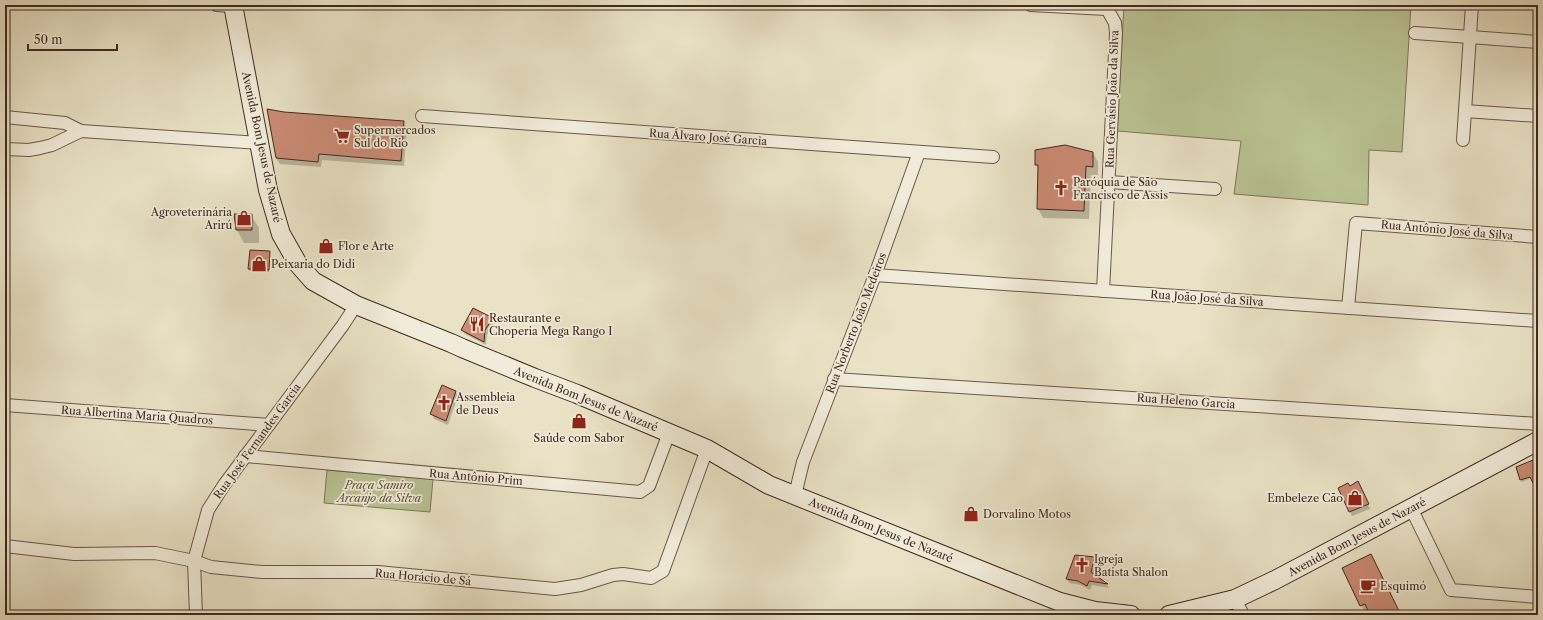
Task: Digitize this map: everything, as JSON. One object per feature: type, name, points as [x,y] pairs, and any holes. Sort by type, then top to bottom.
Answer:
[{"type":"main road","name":"Avenida Bom Jesus de Nazaré","points":[[227,5],[260,143],[268,190],[281,234],[298,264],[313,281],[356,305],[577,394],[708,449],[769,485],[1060,602],[1095,611],[1131,615]]},
{"type":"main road","name":"Avenida Bom Jesus de Nazaré","points":[[1169,615],[1235,599],[1275,580],[1538,441]]},
{"type":"street","points":[[1031,5],[1106,7]]},
{"type":"street","points":[[1463,140],[1472,5]]},
{"type":"street","name":"Rua Gervásio João da Silva","points":[[1103,291],[1116,33],[1115,23],[1106,7]]},
{"type":"street","points":[[1415,33],[1538,42]]},
{"type":"street","points":[[1465,111],[1538,116]]},
{"type":"street","name":"Rua Álvaro José Garcia","points":[[422,116],[993,157]]},
{"type":"street","points":[[5,117],[65,123],[81,131],[260,143]]},
{"type":"street","points":[[5,149],[29,150],[40,148],[52,145],[81,131]]},
{"type":"street","name":"Rua Norberto João Medeiros","points":[[795,495],[803,462],[875,275],[919,152]]},
{"type":"street","points":[[1109,182],[1215,189]]},
{"type":"street","name":"Rua Antônio José da Silva","points":[[1348,308],[1356,223],[1538,238]]},
{"type":"street","name":"Rua João José da Silva","points":[[875,275],[1538,321]]},
{"type":"street","name":"Rua José Fernandes Garcia","points":[[196,615],[194,561],[208,510],[220,490],[343,325],[356,305]]},
{"type":"street","name":"Rua Heleno Garcia","points":[[834,379],[1538,424]]},
{"type":"street","name":"Rua Albertina Maria Quadros","points":[[5,405],[269,425]]},
{"type":"street","name":"Rua Antônio Prim","points":[[245,456],[640,492],[649,486],[669,433]]},
{"type":"street","name":"Rua Horácio de Sá","points":[[5,546],[74,554],[155,553],[194,561],[211,567],[262,572],[386,572],[555,589],[575,586],[613,575],[623,574],[651,578],[663,572],[708,449]]},
{"type":"street","points":[[1412,508],[1451,590],[1538,597]]},
{"type":"street","points":[[1235,599],[1243,615]]},
{"type":"green space","points":[[1124,5],[1411,5],[1402,152],[1369,150],[1368,205],[1234,194],[1241,141],[1117,131]]},
{"type":"green space","name":"Praça Samiro Arcanjo da Silva","points":[[327,470],[433,479],[430,512],[324,503]]},
{"type":"building","name":"Supermercados Sul do Rio","points":[[267,109],[284,112],[404,121],[401,161],[319,154],[318,162],[276,158]]},
{"type":"building","name":"Paróquia de São Francisco de Assis","points":[[1065,145],[1093,152],[1093,167],[1086,166],[1084,211],[1037,209],[1038,165],[1035,165],[1035,150]]},
{"type":"building","points":[[234,214],[252,214],[252,230],[236,230]]},
{"type":"building","points":[[250,250],[270,251],[269,270],[248,269]]},
{"type":"building","name":"Restaurante e Choperia Mega Rango I","points":[[473,308],[493,318],[485,330],[484,342],[461,330]]},
{"type":"building","name":"Assembleia de Deus","points":[[442,385],[456,391],[446,421],[430,414]]},
{"type":"building","points":[[1538,458],[1538,493],[1530,477],[1520,480],[1516,467]]},
{"type":"building","points":[[1358,481],[1369,504],[1349,512],[1338,488],[1348,483],[1350,486]]},
{"type":"building","name":"Esquimó","points":[[1371,554],[1401,615],[1370,615],[1365,604],[1360,606],[1342,568]]},
{"type":"building","name":"Igreja Batista Shalon","points":[[1075,555],[1095,557],[1091,572],[1108,584],[1089,581],[1087,586],[1078,581],[1066,579]]},
{"type":"place","name":"Supermercados Sul do Rio","points":[[342,136]]},
{"type":"place","name":"Paróquia de São Francisco de Assis","points":[[1061,188]]},
{"type":"place","name":"Agroveterinária Arirú","points":[[244,218]]},
{"type":"place","name":"Flor e Arte","points":[[326,246]]},
{"type":"place","name":"Peixaria do Didi","points":[[259,264]]},
{"type":"place","name":"Restaurante e Choperia Mega Rango I","points":[[477,324]]},
{"type":"place","name":"Assembleia de Deus","points":[[444,403]]},
{"type":"place","name":"Saúde com Sabor","points":[[579,421]]},
{"type":"place","name":"Embeleze Cão","points":[[1355,498]]},
{"type":"place","name":"Dorvalino Motos","points":[[971,514]]},
{"type":"place","name":"Igreja Batista Shalon","points":[[1082,565]]},
{"type":"place","name":"Esquimó","points":[[1368,586]]}]
